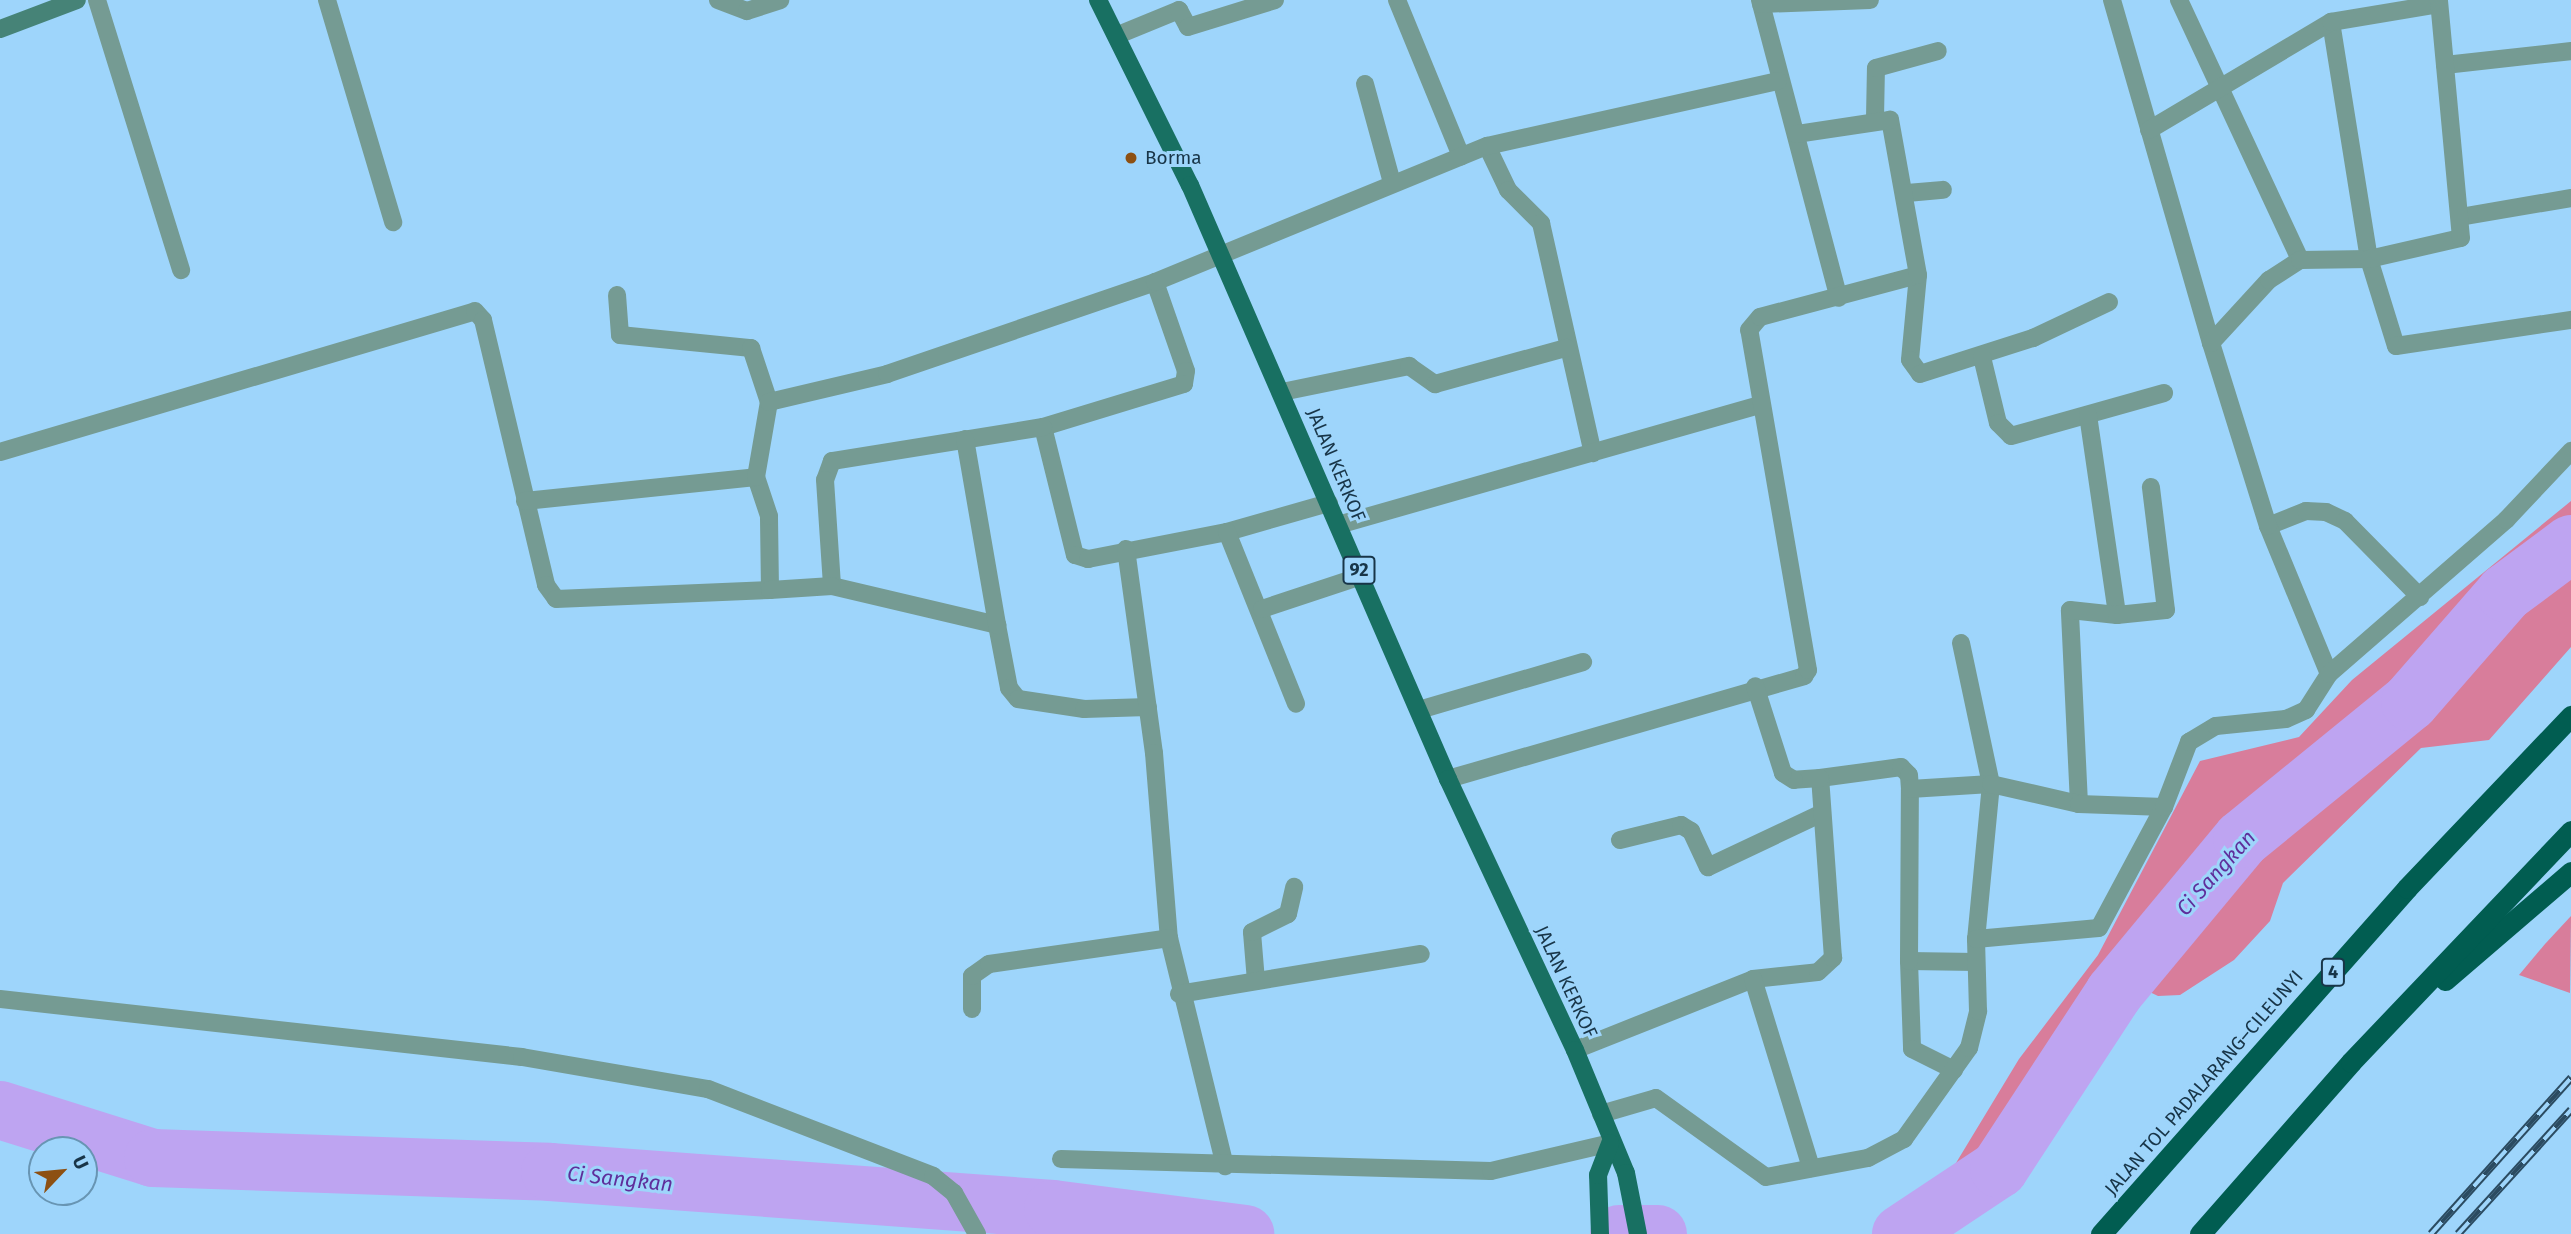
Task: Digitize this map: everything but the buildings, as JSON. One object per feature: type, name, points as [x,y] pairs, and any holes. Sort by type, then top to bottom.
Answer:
[{"type":"highway","name":"JALAN TOL PADALARANG–CILEUNYI","points":[[2101,1234],[2407,888],[2571,716]]},
{"type":"highway","points":[[2200,1234],[2351,1062],[2571,831]]},
{"type":"highway","points":[[2351,1062],[2571,872]]},
{"type":"main road","name":"JALAN KERKOF","points":[[1098,0],[1118,35],[1220,251],[1448,779],[1575,1050],[1610,1143],[1626,1174],[1638,1234]]},
{"type":"main road","points":[[1600,1234],[1598,1175],[1610,1143]]},
{"type":"street","points":[[0,29],[77,0]]},
{"type":"street","points":[[97,0],[181,270]]},
{"type":"street","points":[[327,0],[393,222]]},
{"type":"street","points":[[718,0],[747,11],[780,0]]},
{"type":"street","points":[[1118,35],[1180,10],[1188,27],[1275,0]]},
{"type":"street","points":[[1397,0],[1461,156]]},
{"type":"street","points":[[1839,298],[1796,134],[1778,81],[1761,2],[1870,0]]},
{"type":"street","points":[[2112,0],[2211,343],[2268,526],[2329,674]]},
{"type":"street","points":[[2179,0],[2223,85],[2300,260]]},
{"type":"street","points":[[2149,130],[2332,22],[2439,2],[2462,231],[2454,243],[2369,259],[2300,260],[2269,280],[2211,343]]},
{"type":"street","points":[[2332,22],[2369,259],[2396,346],[2571,320]]},
{"type":"street","points":[[1875,118],[1877,68],[1938,51]]},
{"type":"street","points":[[2445,65],[2571,51]]},
{"type":"street","points":[[769,402],[887,374],[1155,282],[1220,251],[1487,146],[1778,81]]},
{"type":"street","points":[[1366,84],[1392,183]]},
{"type":"street","points":[[1796,134],[1875,118],[1892,124],[1907,193],[1918,275],[1913,369],[1920,374],[1982,357],[2109,302]]},
{"type":"street","points":[[1487,146],[1508,190],[1541,223],[1566,348],[1592,453]]},
{"type":"street","points":[[1907,193],[1943,190]]},
{"type":"street","points":[[2460,216],[2571,198]]},
{"type":"street","points":[[1448,779],[1755,686],[1804,677],[1809,662],[1757,406],[1747,338],[1752,323],[1918,275]]},
{"type":"street","points":[[832,586],[826,467],[842,457],[1043,427],[1184,384],[1186,371],[1155,282]]},
{"type":"street","points":[[617,295],[620,335],[751,348],[769,402],[756,477],[769,516],[770,590]]},
{"type":"street","points":[[0,452],[475,311],[483,320],[546,585],[556,599],[832,586],[997,625]]},
{"type":"street","points":[[1282,392],[1409,366],[1435,384],[1566,348]]},
{"type":"street","points":[[1982,357],[1998,423],[2011,436],[2164,393]]},
{"type":"street","points":[[1338,525],[1757,406]]},
{"type":"street","points":[[2088,415],[2117,615]]},
{"type":"street","points":[[1043,427],[1076,555],[1088,559],[1126,549],[1227,532],[1329,503]]},
{"type":"street","points":[[965,439],[1009,688],[1018,698],[1084,709],[1148,707]]},
{"type":"street","points":[[1976,939],[2099,928],[2164,807],[2189,742],[2201,732],[2297,715],[2329,674],[2527,501],[2571,451]]},
{"type":"street","points":[[525,501],[756,477]]},
{"type":"street","points":[[2079,804],[2070,610],[2117,615],[2159,614],[2168,606],[2151,487]]},
{"type":"street","points":[[2268,526],[2306,511],[2326,512],[2345,521],[2420,597]]},
{"type":"street","points":[[1227,532],[1262,609],[1296,704]]},
{"type":"street","points":[[1126,549],[1148,707],[1169,938],[1179,994],[1225,1166]]},
{"type":"street","points":[[1262,609],[1362,576]]},
{"type":"street","points":[[1601,1114],[1656,1098],[1756,1174],[1868,1158],[1904,1139],[1954,1070],[1975,1030],[1976,939],[1991,784],[1962,643]]},
{"type":"street","points":[[1419,710],[1583,662]]},
{"type":"street","points":[[1755,686],[1783,773],[1794,780],[1901,767],[1909,775],[1912,1049],[1954,1070]]},
{"type":"street","points":[[1575,1050],[1753,979],[1818,972],[1831,965],[1818,815],[1820,778]]},
{"type":"street","points":[[1910,789],[1991,784],[2079,804],[2164,807]]},
{"type":"street","points":[[1620,840],[1681,825],[1691,831],[1708,867],[1818,815]]},
{"type":"street","points":[[1255,981],[1252,932],[1288,914],[1294,887]]},
{"type":"street","points":[[972,1009],[972,976],[989,964],[1169,938]]},
{"type":"street","points":[[1179,994],[1421,954]]},
{"type":"street","points":[[1909,961],[1976,962]]},
{"type":"street","points":[[1753,979],[1811,1168]]},
{"type":"street","points":[[0,999],[522,1057],[708,1089],[933,1176],[954,1192],[977,1234]]},
{"type":"street","points":[[1061,1159],[1225,1166],[1491,1171],[1610,1143]]},
{"type":"shaded area","points":[[2571,501],[2571,647],[2489,740],[2421,748],[2283,883],[2270,921],[2234,960],[2180,995],[2158,996],[2110,973],[1998,1153],[1966,1180],[1939,1191],[2019,1059],[2098,955],[2200,761],[2299,737],[2352,680]]},
{"type":"shaded area","points":[[2571,916],[2570,993],[2519,975],[2545,944]]},
{"type":"waterway","name":"Ci Sangkan","points":[[1901,1234],[1999,1169],[2114,993],[2242,839],[2410,702],[2505,593],[2571,544]]},
{"type":"waterway","name":"Ci Sangkan","points":[[0,1110],[153,1158],[550,1172],[1053,1209],[1245,1234]]},
{"type":"waterway","name":"Ci Sangkan","points":[[1619,1234],[1658,1234]]},
{"type":"railway","points":[[2431,1234],[2571,1078]]},
{"type":"railway","points":[[2458,1234],[2571,1110]]},
{"type":"place","name":"Borma","points":[[1131,158]]}]
